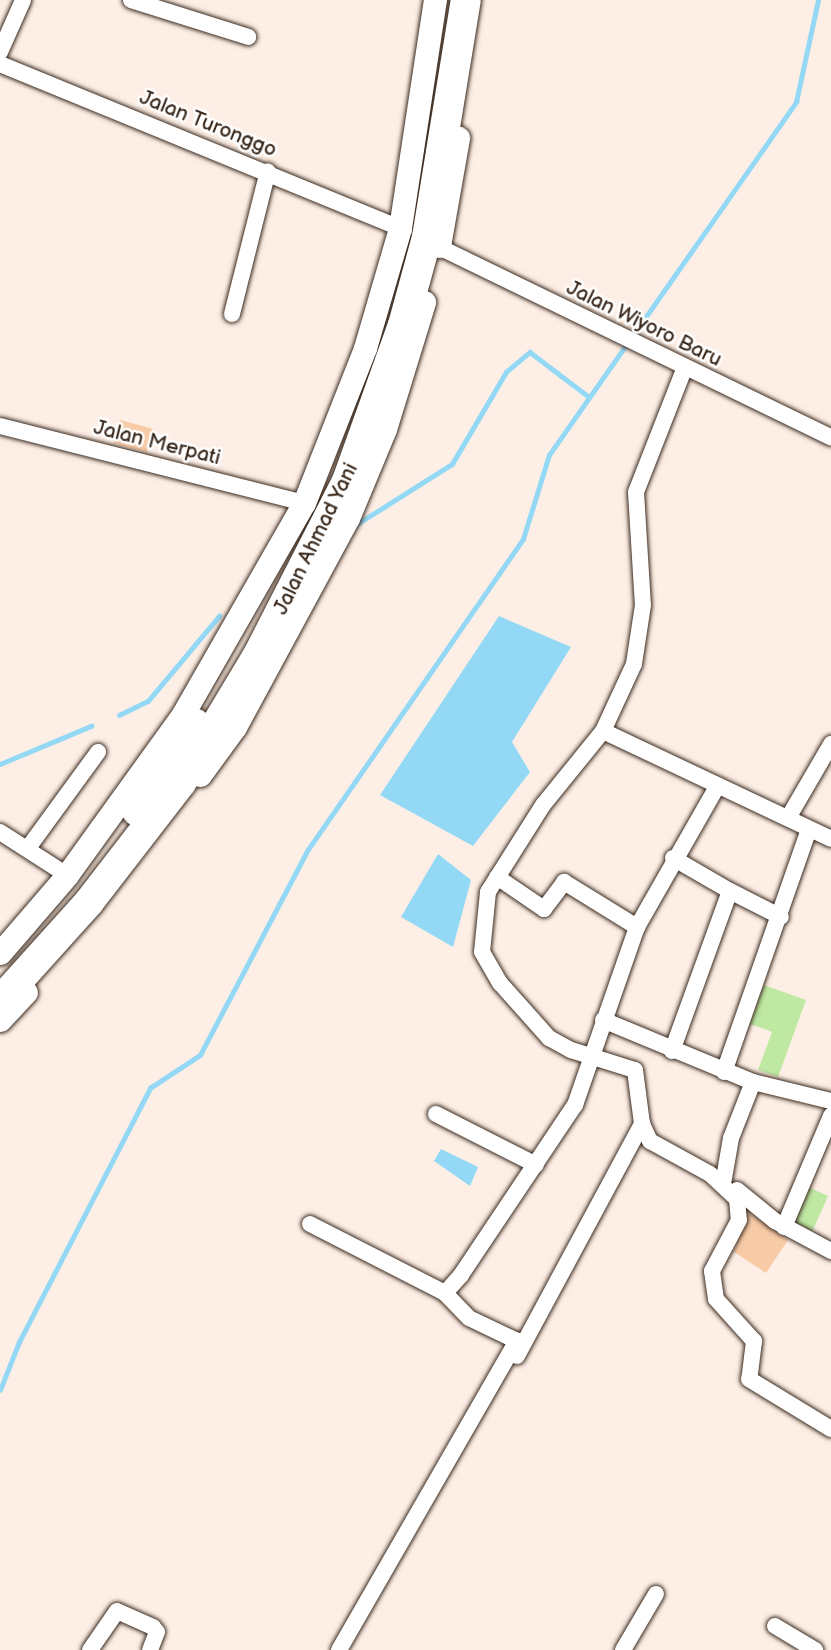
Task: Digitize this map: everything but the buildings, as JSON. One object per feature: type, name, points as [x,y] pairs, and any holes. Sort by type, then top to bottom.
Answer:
[{"type":"highway","name":"Jalan Ahmad Yani","points":[[0,975],[128,823],[196,722],[245,643],[336,467],[413,233],[436,116],[450,0]]},
{"type":"highway","name":"Jalan Ahmad Yani","points":[[0,1001],[89,902],[181,783],[258,655],[328,521],[403,325],[427,237],[458,96],[466,0]]},
{"type":"street","points":[[0,52],[23,0]]},
{"type":"street","points":[[131,0],[248,37]]},
{"type":"street","points":[[0,953],[67,874],[183,714],[304,503],[361,359],[400,228],[435,0]]},
{"type":"street","points":[[0,1020],[121,885],[235,727],[348,518],[385,429],[439,247],[458,96],[480,0]]},
{"type":"street","name":"Jalan Turonggo","points":[[0,64],[268,171],[400,228]]},
{"type":"street","points":[[232,314],[268,171]]},
{"type":"street","name":"Jalan Wiyoro Baru","points":[[439,247],[831,437]]},
{"type":"street","points":[[685,367],[636,492],[641,628],[626,684],[603,731],[543,804],[497,877],[484,904],[484,958],[533,1024],[590,1057],[635,1070],[642,1124],[659,1150],[725,1181],[753,1206],[784,1227],[831,1251]]},
{"type":"street","name":"Jalan Merpati","points":[[0,426],[304,503]]},
{"type":"street","points":[[603,731],[831,839]]},
{"type":"street","points":[[788,818],[831,744]]},
{"type":"street","points":[[28,848],[98,752]]},
{"type":"street","points":[[445,1293],[536,1166],[575,1104],[638,928],[673,858],[718,785]]},
{"type":"street","points":[[724,1072],[781,917],[809,828]]},
{"type":"street","points":[[0,831],[67,874]]},
{"type":"street","points":[[673,858],[781,917]]},
{"type":"street","points":[[497,877],[544,909],[564,882],[638,928]]},
{"type":"street","points":[[672,1051],[730,891]]},
{"type":"street","points":[[603,1020],[724,1072],[831,1101]]},
{"type":"street","points":[[753,1082],[731,1138],[725,1181],[737,1199],[741,1214],[721,1249],[710,1284],[727,1315],[754,1341],[749,1379],[831,1429]]},
{"type":"street","points":[[436,1114],[536,1166]]},
{"type":"street","points":[[784,1227],[825,1149],[831,1116]]},
{"type":"street","points":[[485,1395],[494,1393],[513,1362],[642,1124]]},
{"type":"street","points":[[310,1224],[445,1293],[469,1318],[517,1341],[339,1650]]},
{"type":"street","points":[[624,1650],[656,1594]]},
{"type":"street","points":[[90,1650],[117,1611],[153,1627],[157,1632],[150,1650]]},
{"type":"street","points":[[775,1626],[815,1650]]},
{"type":"green space","points":[[764,985],[806,1000],[778,1077],[758,1070],[772,1032],[750,1024]]},
{"type":"green space","points":[[808,1187],[828,1196],[813,1231],[793,1222]]},
{"type":"water","points":[[499,616],[571,647],[512,742],[530,772],[473,846],[380,795]]},
{"type":"water","points":[[438,854],[471,880],[453,947],[401,917]]},
{"type":"water","points":[[441,1149],[478,1167],[470,1186],[434,1161]]},
{"type":"waterway","points":[[0,1390],[19,1342],[150,1088],[200,1055],[307,851],[523,539],[549,455],[796,102],[818,0]]},
{"type":"waterway","points":[[354,526],[452,464],[506,372],[530,352],[589,397]]},
{"type":"waterway","points":[[119,715],[148,701],[219,616]]},
{"type":"waterway","points":[[0,764],[91,726]]}]
